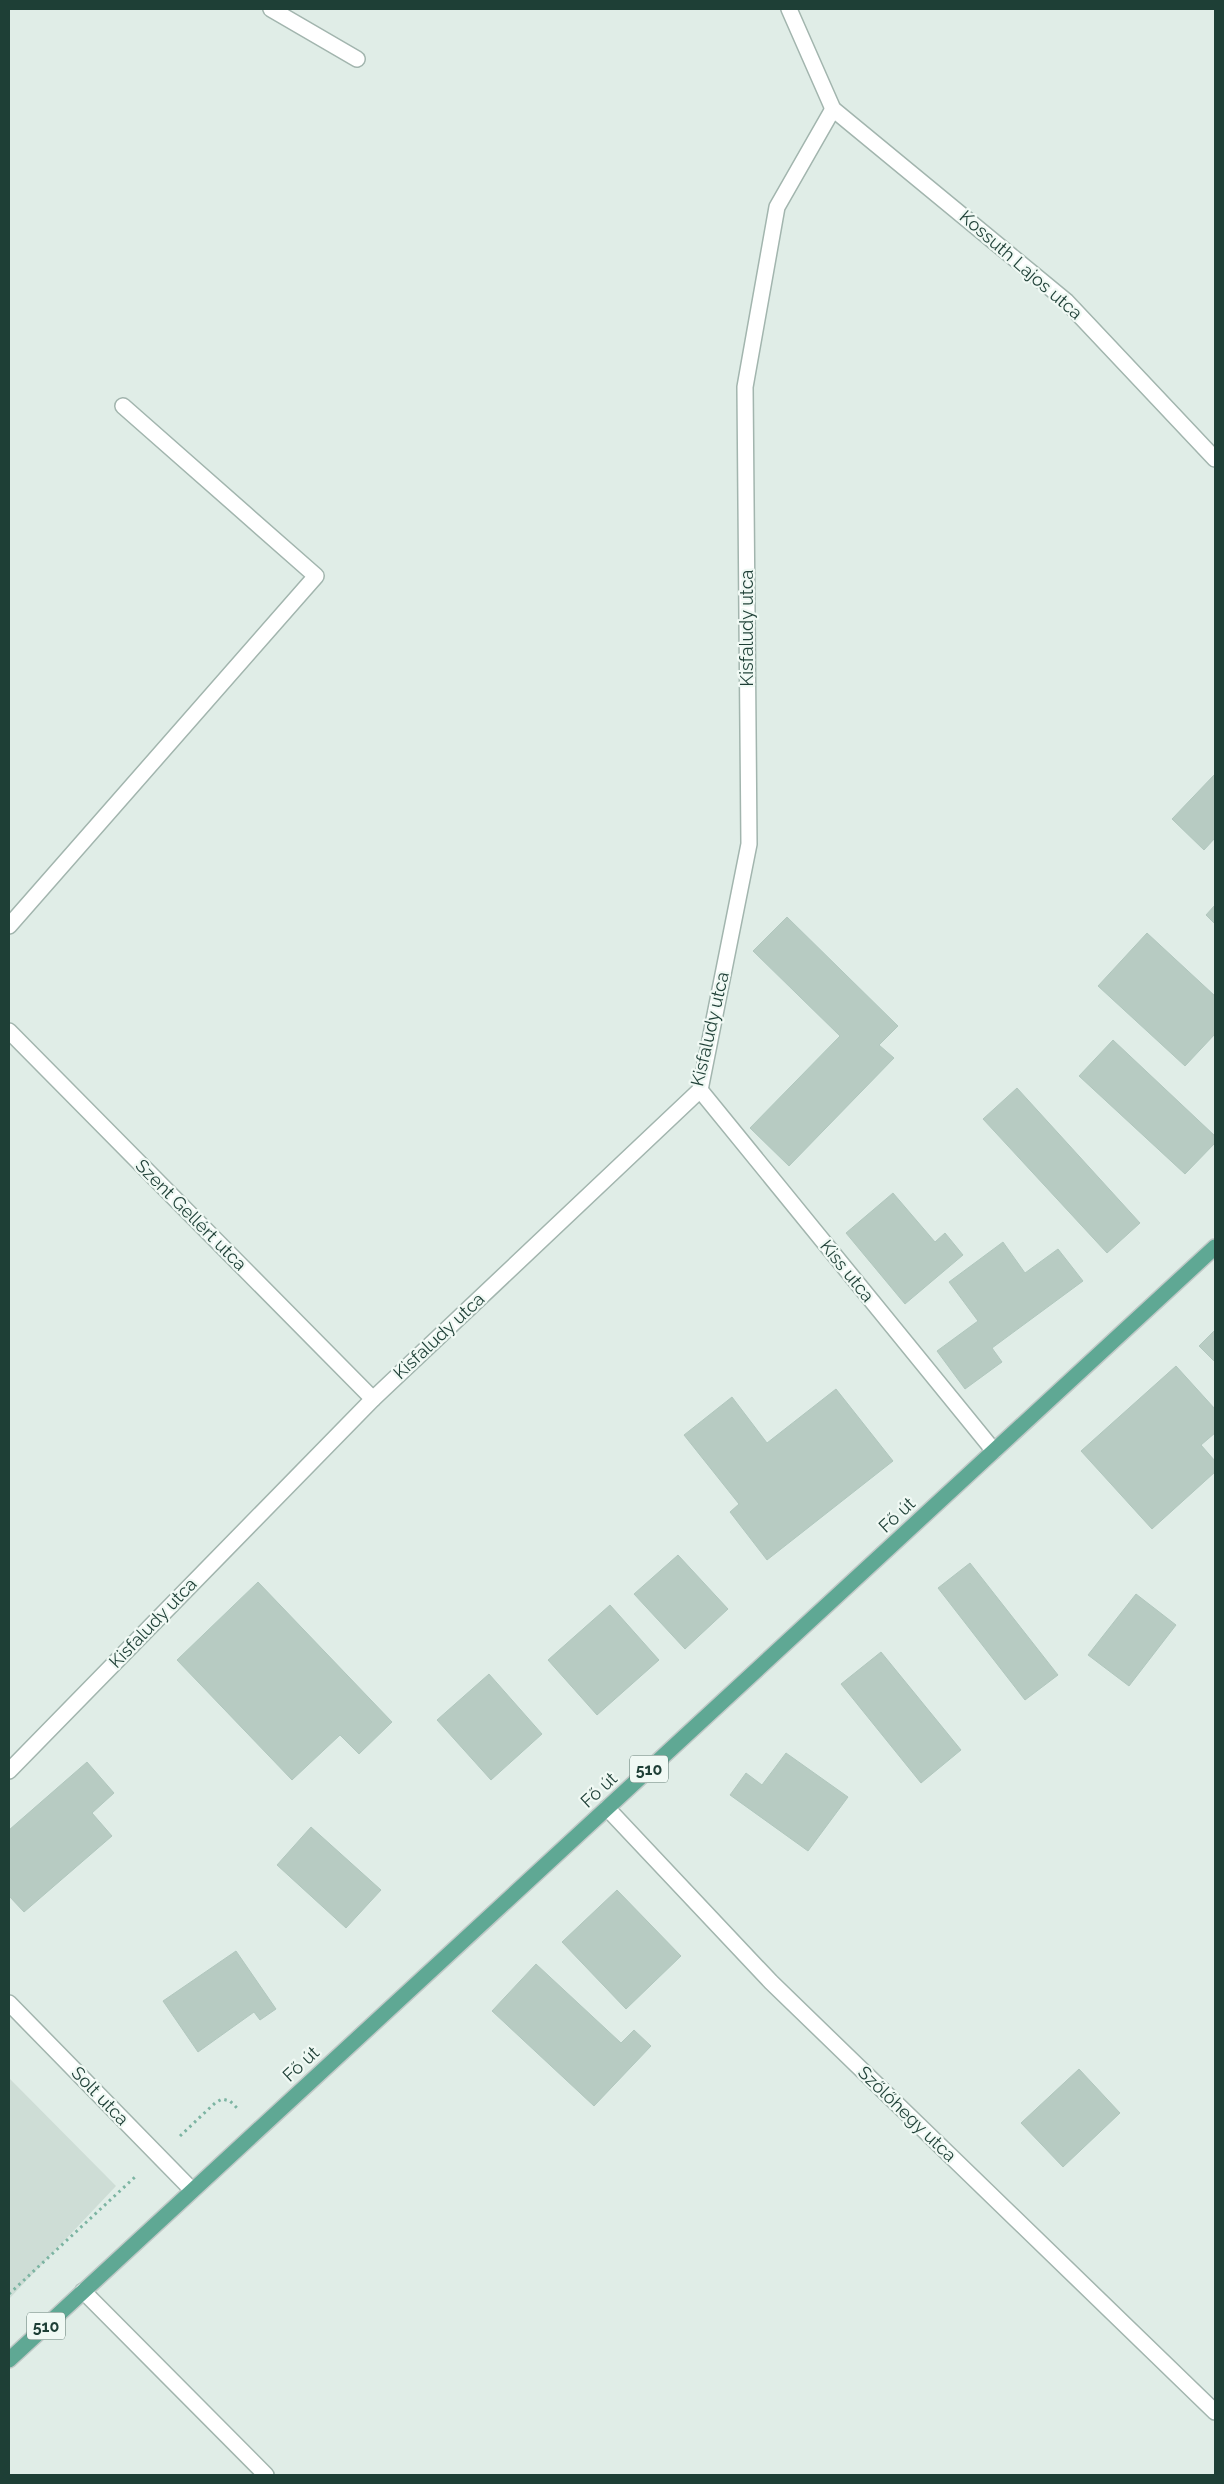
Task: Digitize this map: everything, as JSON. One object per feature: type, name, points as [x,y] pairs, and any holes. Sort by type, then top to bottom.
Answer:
[{"type":"main road","name":"Fő út","points":[[9,2360],[191,2189],[1215,1247]]},
{"type":"street","points":[[271,9],[357,59]]},
{"type":"street","points":[[789,9],[833,109]]},
{"type":"street","name":"Kossuth Lajos utca","points":[[833,109],[1066,301],[1215,458]]},
{"type":"street","name":"Kisfaludy utca","points":[[9,1771],[373,1399],[700,1090],[749,844],[745,387],[777,207],[833,109]]},
{"type":"street","points":[[9,926],[316,576],[123,406]]},
{"type":"street","name":"Szent Gellért utca","points":[[9,1031],[373,1399]]},
{"type":"street","name":"Kiss utca","points":[[700,1090],[994,1451]]},
{"type":"street","name":"Szőlőhegy utca","points":[[607,1808],[771,1982],[1215,2412]]},
{"type":"street","name":"Solt utca","points":[[9,2003],[191,2189]]},
{"type":"street","points":[[83,2291],[266,2475]]},
{"type":"path","points":[[9,2294],[215,2103],[222,2099],[230,2101],[258,2129]]},
{"type":"shaded area","points":[[9,2078],[116,2186],[9,2299]]},
{"type":"building","points":[[1215,774],[1215,838],[1204,850],[1172,819]]},
{"type":"building","points":[[1215,905],[1215,924],[1206,915]]},
{"type":"building","points":[[787,917],[898,1026],[879,1045],[894,1058],[789,1166],[750,1128],[840,1036],[753,951]]},
{"type":"building","points":[[1147,933],[1215,996],[1215,1034],[1185,1066],[1098,986]]},
{"type":"building","points":[[1113,1040],[1215,1136],[1215,1143],[1185,1174],[1079,1076]]},
{"type":"building","points":[[1017,1088],[1140,1223],[1107,1253],[983,1119]]},
{"type":"building","points":[[893,1193],[935,1242],[945,1233],[963,1255],[905,1304],[846,1233]]},
{"type":"building","points":[[1003,1242],[1025,1273],[1058,1249],[1083,1281],[992,1348],[1002,1362],[965,1389],[937,1351],[978,1321],[949,1282]]},
{"type":"building","points":[[1215,1330],[1215,1362],[1199,1346]]},
{"type":"building","points":[[1176,1366],[1215,1409],[1215,1433],[1201,1445],[1215,1461],[1215,1472],[1152,1529],[1081,1451]]},
{"type":"building","points":[[836,1389],[893,1461],[767,1560],[730,1512],[739,1504],[684,1435],[732,1397],[767,1443]]},
{"type":"building","points":[[678,1555],[728,1609],[685,1649],[634,1594]]},
{"type":"building","points":[[970,1563],[1058,1675],[1025,1700],[938,1588]]},
{"type":"building","points":[[258,1582],[392,1722],[359,1754],[340,1735],[292,1780],[177,1660]]},
{"type":"building","points":[[1136,1594],[1176,1625],[1129,1686],[1088,1655]]},
{"type":"building","points":[[610,1605],[659,1660],[597,1715],[548,1660]]},
{"type":"building","points":[[881,1652],[961,1750],[921,1783],[841,1684]]},
{"type":"building","points":[[489,1674],[542,1734],[491,1780],[437,1720]]},
{"type":"building","points":[[786,1753],[848,1797],[808,1851],[730,1795],[746,1773],[762,1785]]},
{"type":"building","points":[[87,1762],[114,1793],[92,1813],[112,1836],[24,1912],[9,1896],[9,1830]]},
{"type":"building","points":[[311,1827],[381,1890],[346,1928],[277,1865]]},
{"type":"building","points":[[617,1890],[681,1956],[626,2009],[562,1942]]},
{"type":"building","points":[[236,1951],[276,2009],[260,2020],[254,2012],[198,2052],[163,2001]]},
{"type":"building","points":[[536,1964],[621,2043],[634,2030],[651,2046],[594,2106],[492,2011]]},
{"type":"building","points":[[1079,2069],[1120,2113],[1063,2167],[1021,2123]]}]
